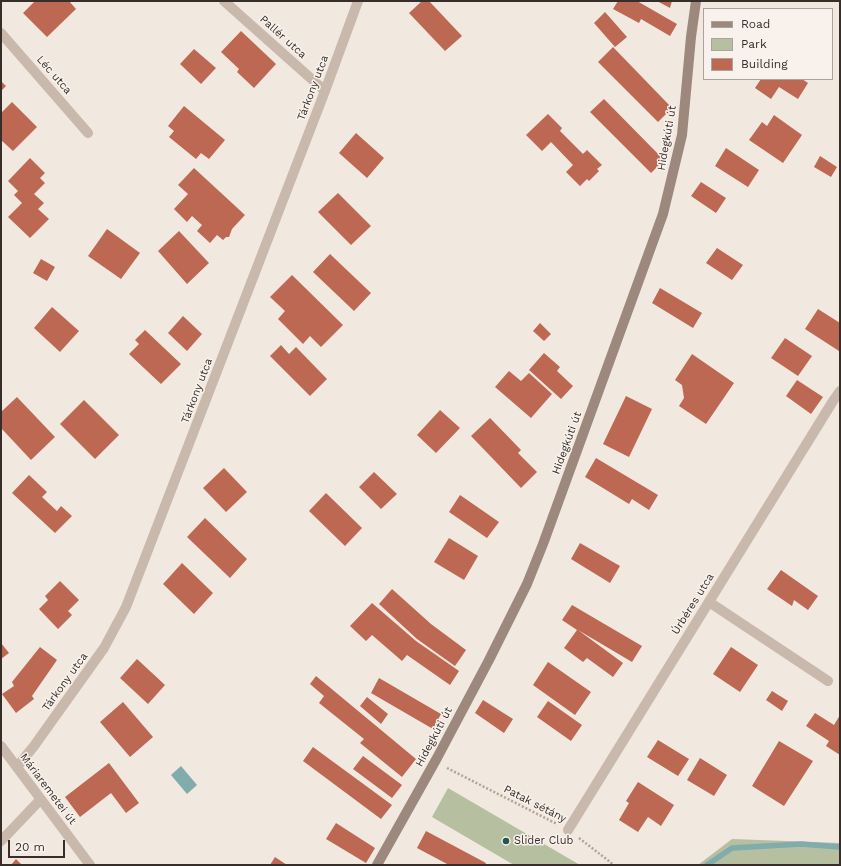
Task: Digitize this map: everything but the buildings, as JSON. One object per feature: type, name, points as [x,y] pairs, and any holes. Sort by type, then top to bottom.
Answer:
[{"type":"main road","name":"Hidegkúti út","points":[[377,865],[437,758],[489,660],[527,584],[543,544],[663,214],[682,135],[691,37],[696,1]]},
{"type":"street","name":"Pallér utca","points":[[224,1],[325,91]]},
{"type":"street","name":"Tárkony utca","points":[[17,767],[34,746],[104,648],[126,607],[325,91],[358,1]]},
{"type":"street","name":"Léc utca","points":[[1,33],[88,133]]},
{"type":"street","name":"Úrbéres utca","points":[[568,830],[840,392]]},
{"type":"street","points":[[709,602],[828,681]]},
{"type":"street","name":"Máriaremetei út","points":[[1,746],[90,865]]},
{"type":"street","points":[[1,841],[40,800]]},
{"type":"path","name":"Patak sétány","points":[[442,766],[568,830],[614,865]]},
{"type":"green space","name":"Slider Club","points":[[448,788],[580,865],[514,865],[432,817]]},
{"type":"green space","points":[[732,839],[840,843],[840,865],[698,865]]},
{"type":"water","points":[[181,766],[197,785],[187,794],[171,775]]},
{"type":"waterway","points":[[707,865],[732,848],[801,844],[840,847]]},
{"type":"place","name":"Slider Club","points":[[506,841]]}]
